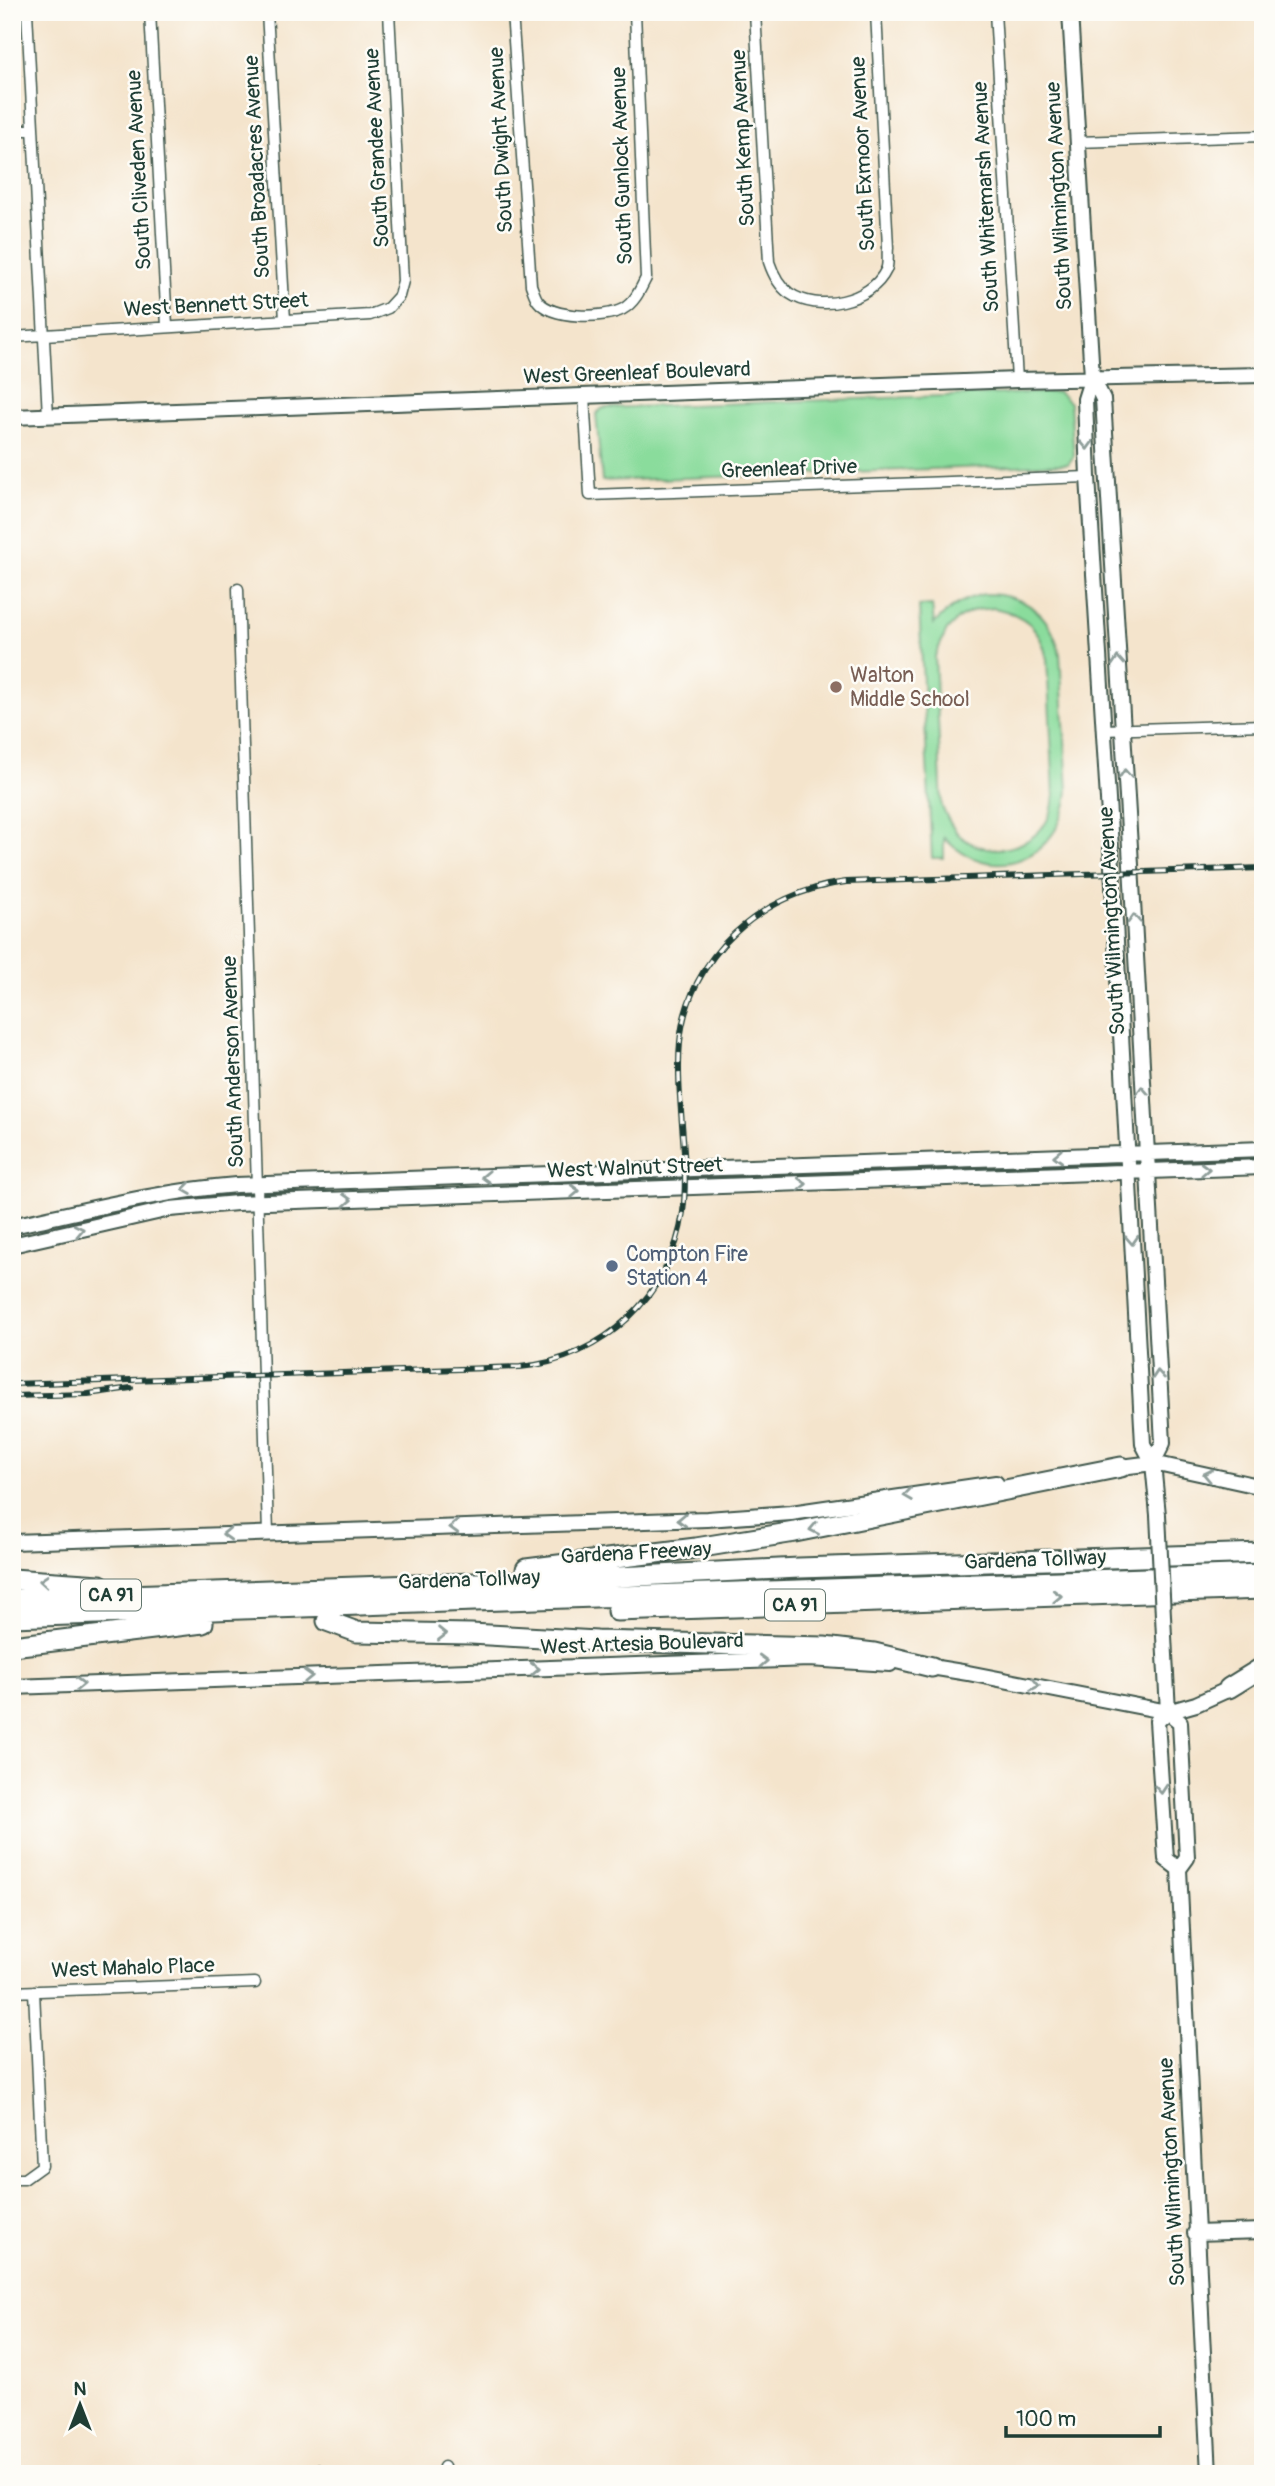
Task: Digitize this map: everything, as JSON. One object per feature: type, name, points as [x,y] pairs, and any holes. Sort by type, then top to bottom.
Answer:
[{"type":"highway","points":[[368,1586],[696,1548],[795,1532],[1121,1467]]},
{"type":"highway","name":"Gardena Freeway","points":[[12,1599],[559,1580],[813,1567],[1263,1553]]},
{"type":"highway","name":"Gardena Tollway","points":[[12,1608],[1263,1565]]},
{"type":"highway","name":"Gardena Tollway","points":[[12,1618],[1263,1574]]},
{"type":"highway","points":[[12,1579],[210,1592]]},
{"type":"highway","name":"CA 91","points":[[12,1628],[327,1621],[1263,1590]]},
{"type":"highway","points":[[327,1621],[356,1632],[824,1647],[874,1653],[932,1667]]},
{"type":"highway","points":[[12,1646],[202,1623]]},
{"type":"highway","points":[[1230,1688],[1263,1667]]},
{"type":"main road","name":"South Wilmington Avenue","points":[[1070,12],[1092,377],[1085,399],[1088,477],[1143,1444],[1153,1463],[1158,1515],[1168,1712],[1180,1722],[1186,1858],[1179,1869],[1209,2474]]},
{"type":"main road","name":"West Greenleaf Boulevard","points":[[12,417],[1092,377],[1132,379],[1263,375]]},
{"type":"main road","name":"South Wilmington Avenue","points":[[1092,377],[1103,399],[1123,729],[1163,1443],[1153,1463]]},
{"type":"main road","name":"West Walnut Street","points":[[12,1226],[189,1188],[1263,1149]]},
{"type":"main road","name":"West Walnut Street","points":[[12,1245],[170,1209],[256,1203],[1263,1167]]},
{"type":"main road","points":[[12,1542],[702,1519],[782,1513],[1153,1463],[1263,1487]]},
{"type":"main road","name":"West Artesia Boulevard","points":[[12,1687],[809,1659],[932,1667],[1168,1712],[1263,1678]]},
{"type":"main road","name":"South Wilmington Avenue","points":[[1168,1712],[1157,1721],[1166,1859],[1179,1869]]},
{"type":"main road","points":[[1195,2233],[1263,2231]]},
{"type":"street","points":[[27,12],[48,416]]},
{"type":"street","name":"South Cliveden Avenue","points":[[150,12],[167,326]]},
{"type":"street","name":"South Broadacres Avenue","points":[[267,12],[285,320]]},
{"type":"street","name":"South Grandee Avenue","points":[[389,12],[403,281]]},
{"type":"street","name":"South Dwight Avenue","points":[[512,12],[528,266]]},
{"type":"street","name":"South Gunlock Avenue","points":[[528,266],[531,285],[539,302],[556,313],[607,314],[624,308],[638,295],[646,278],[635,12]]},
{"type":"street","name":"South Kemp Avenue","points":[[755,12],[769,262]]},
{"type":"street","name":"South Exmoor Avenue","points":[[769,262],[775,279],[788,292],[803,301],[826,303],[858,297],[873,287],[887,268],[876,12]]},
{"type":"street","name":"South Whitemarsh Avenue","points":[[995,12],[1017,380]]},
{"type":"street","points":[[12,130],[33,130]]},
{"type":"street","points":[[1077,142],[1263,136]]},
{"type":"street","name":"West Bennett Street","points":[[12,337],[370,315],[388,308],[399,296],[403,281]]},
{"type":"street","name":"Greenleaf Drive","points":[[584,396],[590,495],[1088,477]]},
{"type":"street","name":"South Anderson Avenue","points":[[238,589],[268,1533]]},
{"type":"street","points":[[1103,730],[1263,725]]},
{"type":"street","name":"West Mahalo Place","points":[[12,1992],[255,1983]]},
{"type":"street","points":[[12,2179],[24,2179],[43,2166],[34,1991]]},
{"type":"green space","points":[[1058,392],[1070,403],[1074,456],[1068,464],[602,481],[596,414],[603,408]]},
{"type":"green space","points":[[984,594],[1012,598],[1034,609],[1050,628],[1060,654],[1068,791],[1063,815],[1053,834],[1039,849],[1022,859],[1003,863],[983,861],[963,853],[944,838],[944,858],[932,858],[919,606],[932,605],[934,624],[957,605]],"holes":[[[994,608],[1030,624],[1040,639],[1047,659],[1054,796],[1045,825],[1035,835],[1011,847],[997,849],[984,848],[959,835],[942,807],[935,656],[947,630],[959,618],[975,610]]]},
{"type":"railway","points":[[12,1384],[520,1367],[550,1362],[579,1352],[605,1337],[628,1318],[648,1296],[664,1270],[676,1242],[685,1191],[679,1063],[686,1011],[698,982],[714,956],[734,934],[759,914],[786,899],[815,888],[846,882],[1263,868]]},
{"type":"railway","points":[[12,1396],[88,1394],[131,1388]]},
{"type":"place","name":"Walton Middle School","points":[[836,687]]},
{"type":"place","name":"Compton Fire Station 4","points":[[612,1266]]}]
